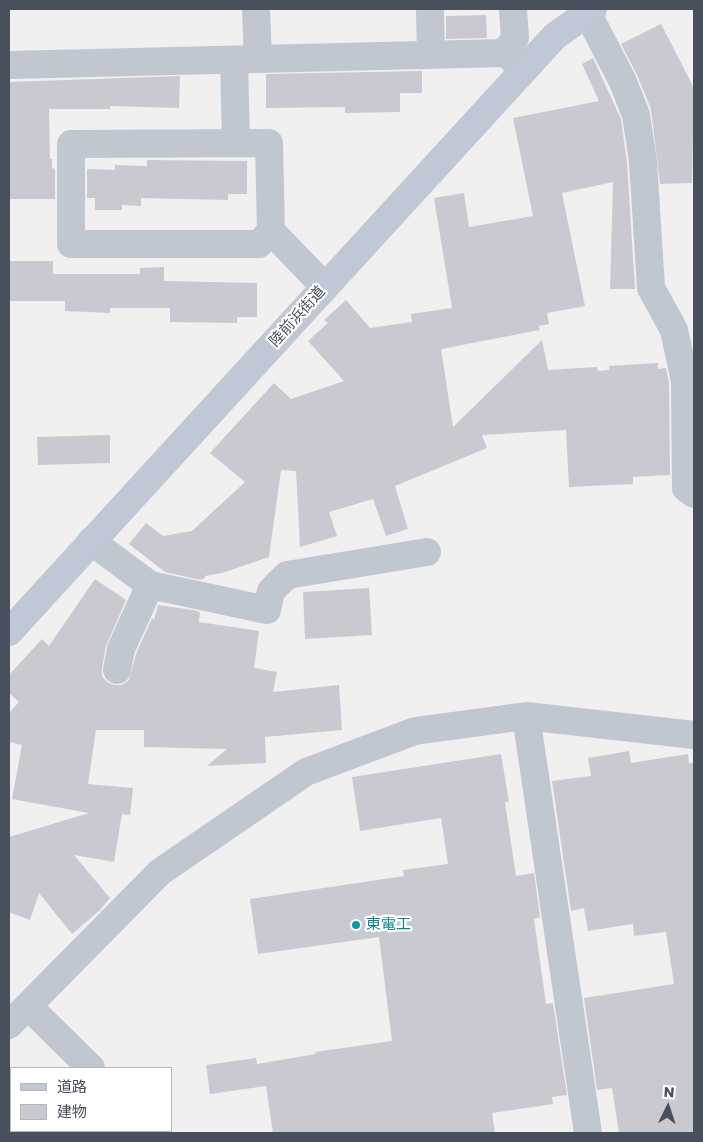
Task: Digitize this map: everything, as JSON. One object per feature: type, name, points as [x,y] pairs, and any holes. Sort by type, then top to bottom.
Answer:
[{"type":"street","points":[[236,143],[246,60],[256,9]]},
{"type":"street","points":[[430,9],[431,55]]},
{"type":"street","points":[[9,65],[431,55],[515,61],[513,9]]},
{"type":"street","points":[[590,10],[636,115],[644,161],[651,288],[674,330],[685,381],[686,488],[694,494]]},
{"type":"street","name":"陸前浜街道","points":[[9,632],[325,287],[515,61],[555,36],[590,10]]},
{"type":"street","points":[[271,231],[259,244],[71,244],[72,144],[270,143],[271,231],[325,287]]},
{"type":"street","points":[[90,542],[150,585],[267,610],[271,591],[287,575],[427,552]]},
{"type":"street","points":[[117,670],[121,650],[150,585]]},
{"type":"street","points":[[9,1025],[160,872],[306,772],[415,731],[526,716],[694,735]]},
{"type":"street","points":[[526,716],[588,1133]]},
{"type":"street","points":[[28,1006],[90,1067]]},
{"type":"building","points":[[486,15],[487,38],[446,39],[446,16]]},
{"type":"building","points":[[661,24],[694,88],[692,183],[660,184],[651,109],[637,75],[621,44]]},
{"type":"building","points":[[593,58],[621,119],[627,163],[635,289],[610,289],[613,182],[562,193],[585,306],[547,313],[549,324],[539,326],[540,330],[441,349],[453,427],[542,340],[548,370],[597,367],[598,371],[609,370],[609,366],[658,363],[658,369],[666,368],[669,383],[670,475],[633,477],[633,484],[569,487],[566,430],[482,435],[487,448],[395,486],[408,529],[386,536],[373,499],[329,512],[337,536],[300,547],[296,471],[281,470],[269,557],[222,573],[205,576],[205,578],[200,580],[165,572],[129,544],[146,523],[163,536],[192,531],[245,482],[210,453],[274,383],[291,399],[344,381],[308,341],[328,323],[324,320],[346,300],[370,328],[412,322],[411,314],[452,308],[434,198],[464,193],[469,227],[533,216],[513,118],[599,101],[582,64]]},
{"type":"building","points":[[422,71],[422,93],[400,93],[400,112],[345,113],[345,107],[266,108],[266,74]]},
{"type":"building","points":[[180,76],[179,108],[110,106],[110,109],[49,109],[50,159],[52,159],[52,168],[55,169],[55,199],[9,199],[9,82]]},
{"type":"building","points":[[147,160],[247,161],[247,194],[228,194],[228,200],[141,198],[141,206],[122,205],[122,210],[95,210],[95,198],[87,198],[87,169],[115,170],[115,165],[147,166]]},
{"type":"building","points":[[9,261],[53,261],[53,274],[140,274],[140,268],[164,267],[164,281],[257,283],[257,317],[237,317],[237,323],[170,322],[170,308],[110,308],[110,313],[65,311],[65,301],[9,301]]},
{"type":"building","points":[[110,435],[110,463],[38,465],[37,437]]},
{"type":"building","points":[[95,579],[126,600],[106,646],[102,676],[107,682],[114,685],[122,685],[129,680],[136,654],[152,618],[154,620],[158,605],[193,610],[200,612],[199,622],[259,631],[254,668],[277,672],[273,692],[339,685],[342,730],[265,737],[266,763],[207,766],[227,749],[144,747],[144,730],[96,730],[88,784],[133,788],[130,815],[122,814],[114,862],[74,855],[110,898],[99,911],[72,934],[39,893],[30,920],[9,912],[9,837],[89,813],[12,799],[22,745],[9,742],[9,713],[19,702],[9,693],[9,675],[42,639],[49,646]]},
{"type":"building","points":[[369,588],[372,635],[305,639],[303,592]]},
{"type":"building","points":[[629,751],[631,763],[688,754],[689,763],[694,763],[694,1133],[619,1133],[612,1088],[597,1090],[584,998],[674,984],[666,932],[634,936],[633,924],[588,931],[584,908],[571,911],[552,781],[591,776],[588,758]]},
{"type":"building","points":[[501,754],[509,802],[505,802],[516,876],[534,873],[540,917],[534,919],[546,1004],[553,1003],[567,1095],[552,1097],[553,1104],[492,1113],[495,1133],[273,1133],[266,1086],[210,1094],[206,1065],[256,1058],[257,1064],[316,1054],[315,1052],[392,1041],[379,937],[258,954],[250,899],[404,876],[403,870],[448,864],[441,818],[360,831],[352,777]]},
{"type":"place","name":"東電工","points":[[356,925]]}]
